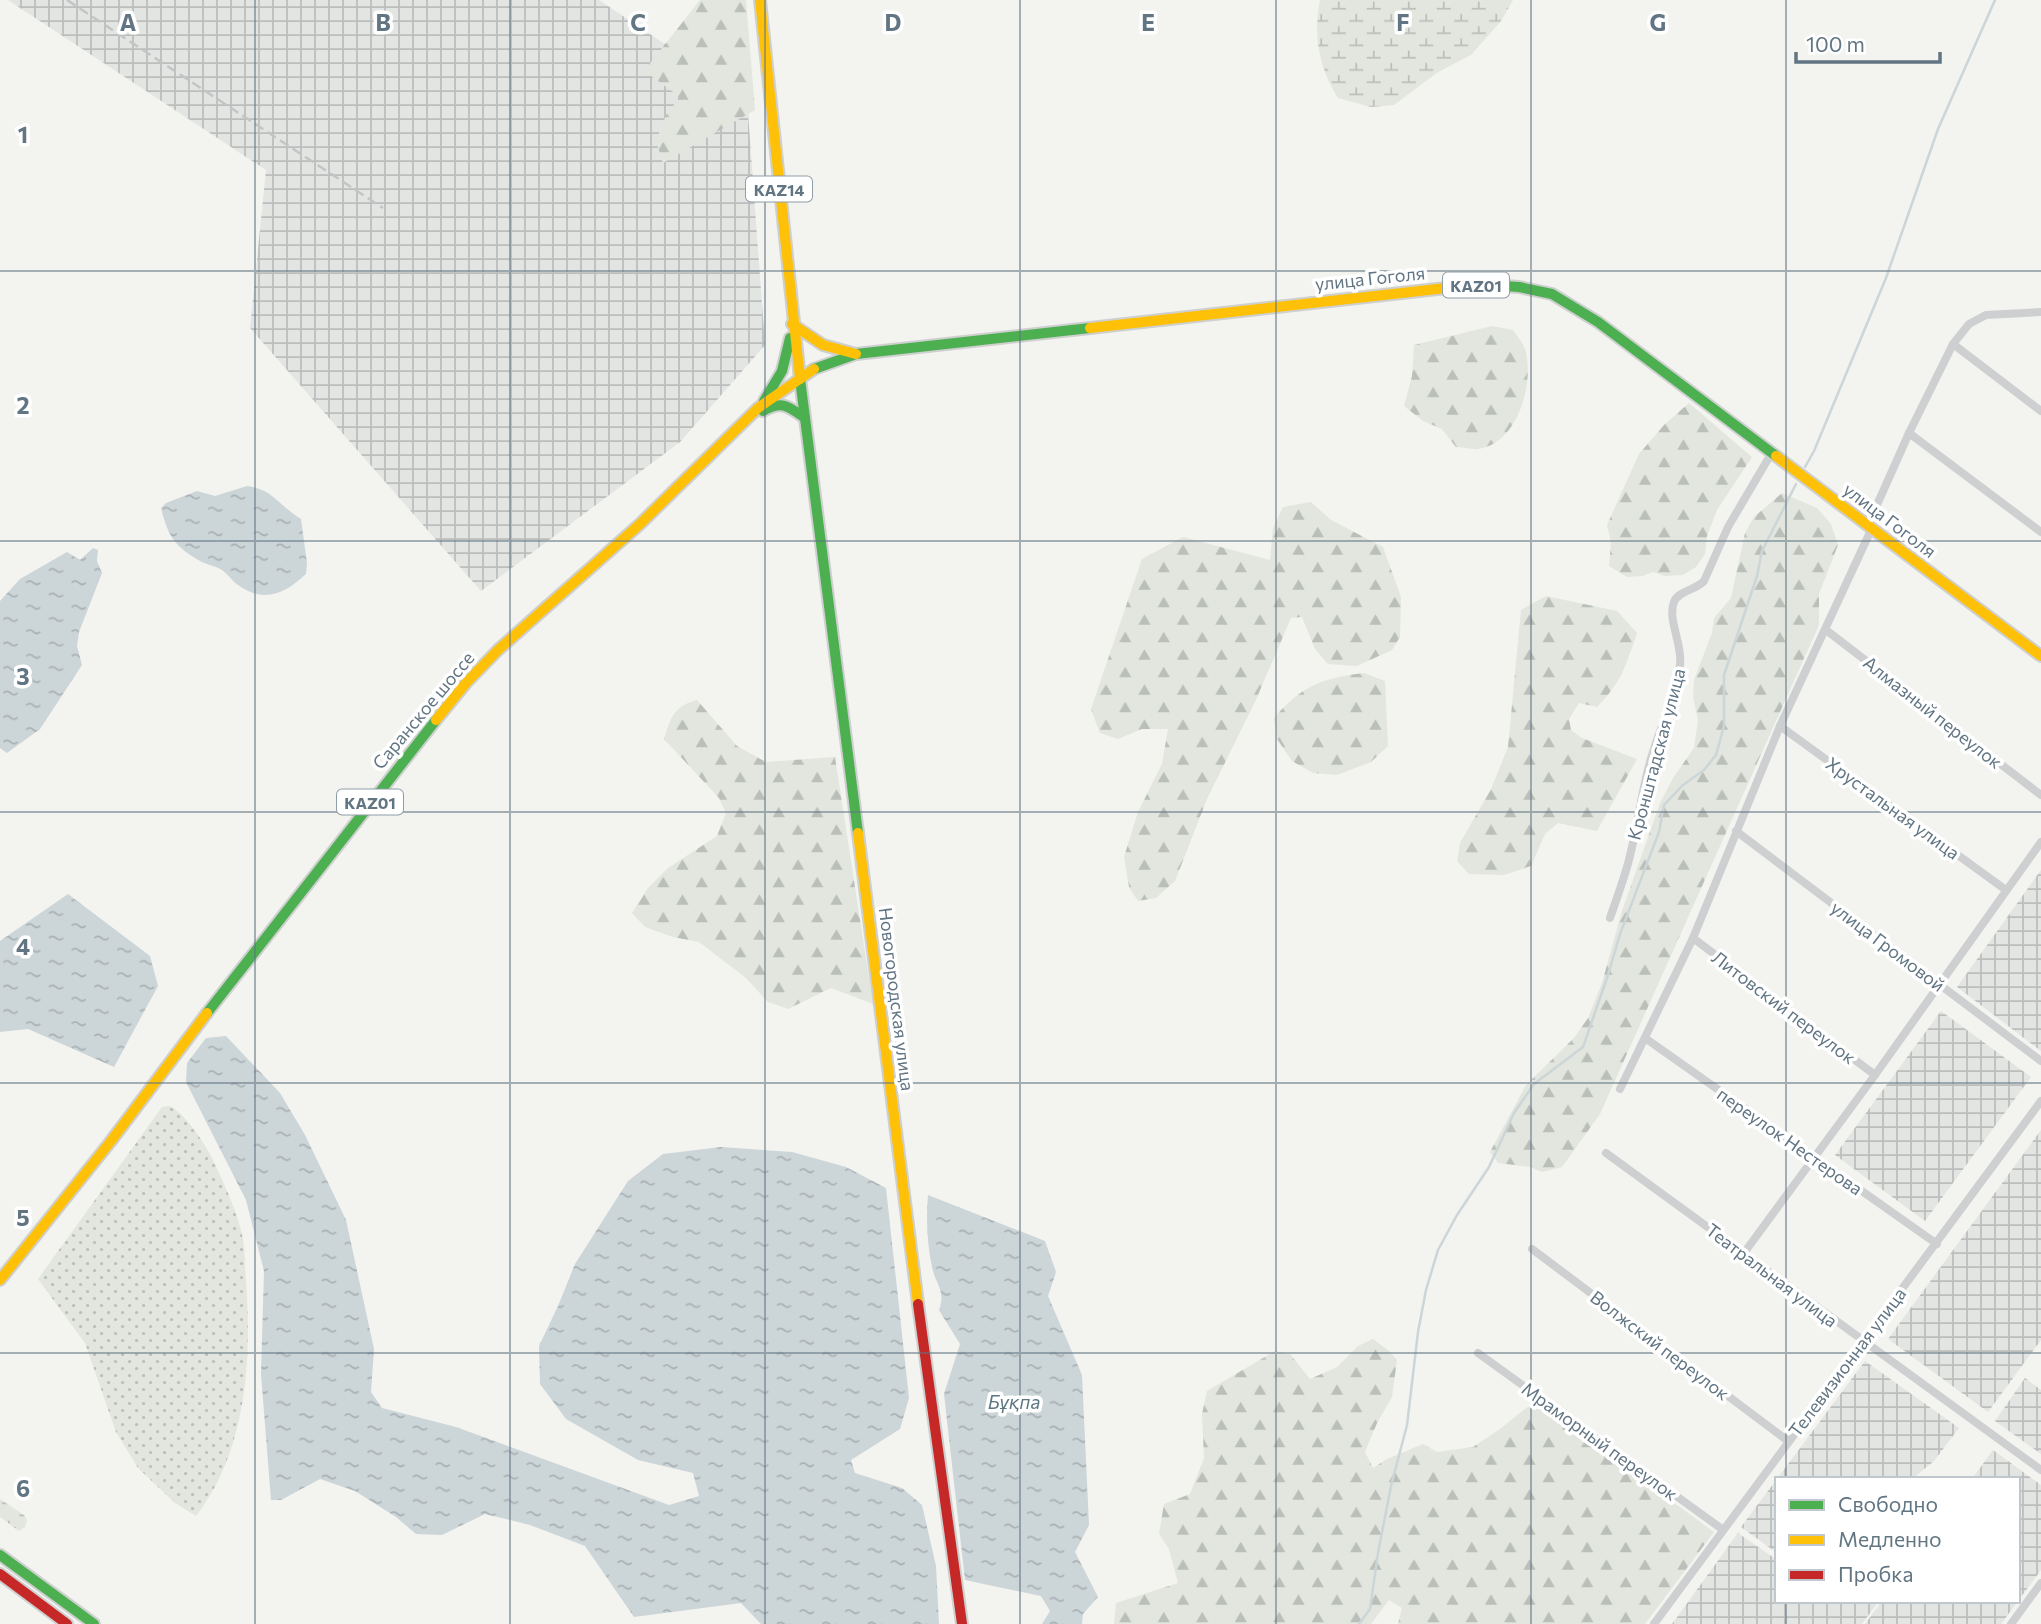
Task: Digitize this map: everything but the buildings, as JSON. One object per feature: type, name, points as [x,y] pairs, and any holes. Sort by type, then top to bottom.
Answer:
[{"type":"main road","name":"KAZ14","points":[[760,0],[792,324],[800,379]]},
{"type":"main road","name":"улица Гоголя","points":[[800,379],[819,366],[856,354],[1473,285],[1519,287],[1552,294],[1598,322],[2041,656]]},
{"type":"main road","points":[[758,408],[779,382],[786,362],[792,324],[823,345],[856,354]]},
{"type":"main road","name":"Саранское шоссе","points":[[0,1280],[111,1141],[215,1002],[466,682],[532,619],[640,524],[758,408],[800,379]]},
{"type":"main road","name":"Новогородская улица","points":[[800,379],[939,1465],[962,1624]]},
{"type":"main road","points":[[744,422],[775,404],[788,406],[805,418]]},
{"type":"main road","points":[[0,1555],[93,1624]]},
{"type":"main road","points":[[0,1574],[67,1624]]},
{"type":"street","points":[[1620,1089],[1693,938],[1780,726],[1826,630],[1909,433],[1953,344],[1969,324],[1986,315],[2041,312]]},
{"type":"street","points":[[1953,344],[2041,411]]},
{"type":"street","points":[[1909,433],[2041,532]]},
{"type":"street","name":"Кронштадская улица","points":[[1610,918],[1628,865],[1650,761],[1680,668],[1681,650],[1673,614],[1674,601],[1704,581],[1728,527],[1771,454]]},
{"type":"street","name":"Алмазный переулок","points":[[1826,630],[2041,795]]},
{"type":"street","name":"Хрустальная улица","points":[[1780,726],[2006,890]]},
{"type":"street","name":"улица Громовой","points":[[1736,831],[2041,1061]]},
{"type":"street","points":[[1744,1253],[2041,842]]},
{"type":"street","name":"Литовский переулок","points":[[1693,938],[1875,1075]]},
{"type":"street","name":"переулок Нестерова","points":[[1645,1038],[1937,1244]]},
{"type":"street","name":"Телевизионная улица","points":[[1654,1624],[2041,1101]]},
{"type":"street","name":"Театральная улица","points":[[1606,1153],[1861,1342],[2041,1470]]},
{"type":"street","name":"Волжский переулок","points":[[1532,1249],[1788,1441]]},
{"type":"street","name":"Мраморный переулок","points":[[1478,1353],[1723,1529]]},
{"type":"street","points":[[2011,1624],[2041,1583]]},
{"type":"shaded area","points":[[8,0],[599,0],[747,99],[765,345],[680,442],[481,591],[250,328],[266,170]]},
{"type":"shaded area","points":[[2041,870],[2041,1051],[1957,987]]},
{"type":"shaded area","points":[[1941,1011],[2031,1077],[1925,1221],[1835,1155]]},
{"type":"shaded area","points":[[2041,1130],[2041,1340],[1988,1412],[1888,1339]]},
{"type":"shaded area","points":[[1865,1361],[1959,1428],[1934,1461],[1914,1477],[1778,1477]]},
{"type":"shaded area","points":[[2025,1378],[2041,1390],[2041,1454],[1995,1421]]},
{"type":"shaded area","points":[[1993,1450],[2041,1485],[2041,1570],[2020,1598],[2020,1477],[1973,1477]]},
{"type":"shaded area","points":[[1775,1481],[1775,1552],[1741,1527]]},
{"type":"shaded area","points":[[1738,1533],[1775,1559],[1775,1603],[1878,1603],[1862,1624],[1672,1624]]},
{"type":"shaded area","points":[[1881,1603],[2017,1603],[2001,1624],[1865,1624]]},
{"type":"green space","points":[[700,0],[746,0],[755,110],[663,163],[656,141],[666,115],[680,97],[644,71]]},
{"type":"green space","points":[[1320,0],[1513,0],[1501,21],[1471,55],[1438,72],[1394,105],[1371,107],[1338,98],[1331,87],[1319,51],[1317,26]]},
{"type":"green space","points":[[1492,326],[1513,330],[1524,347],[1527,363],[1525,394],[1513,424],[1504,436],[1492,445],[1478,449],[1456,447],[1442,429],[1423,421],[1404,406],[1412,376],[1414,345]]},
{"type":"green space","points":[[1689,403],[1752,457],[1717,510],[1707,536],[1705,554],[1696,567],[1683,575],[1665,576],[1653,572],[1627,577],[1609,566],[1611,542],[1607,525],[1639,454],[1664,425]]},
{"type":"green space","points":[[1782,493],[1817,508],[1831,524],[1838,545],[1819,594],[1819,625],[1600,1114],[1562,1167],[1542,1172],[1530,1167],[1498,1163],[1490,1152],[1526,1085],[1574,1038],[1588,1018],[1602,983],[1622,911],[1660,803],[1694,748],[1698,720],[1693,697],[1694,680],[1712,633],[1714,618],[1731,598],[1745,533],[1754,517]]},
{"type":"green space","points":[[1311,502],[1331,520],[1383,547],[1401,597],[1400,637],[1392,650],[1357,666],[1328,664],[1315,649],[1302,617],[1291,618],[1255,702],[1207,799],[1175,881],[1156,898],[1138,901],[1129,887],[1124,857],[1138,812],[1162,764],[1168,729],[1142,729],[1118,739],[1100,733],[1091,709],[1142,559],[1183,537],[1270,560],[1273,528],[1283,507]]},
{"type":"green space","points":[[1546,596],[1617,611],[1637,633],[1626,664],[1612,690],[1597,707],[1579,703],[1569,719],[1571,730],[1582,738],[1637,759],[1597,831],[1558,823],[1545,834],[1531,866],[1504,875],[1469,874],[1457,861],[1460,843],[1491,789],[1508,747],[1521,610]]},
{"type":"green space","points":[[1364,673],[1385,681],[1388,746],[1371,762],[1337,775],[1313,773],[1292,761],[1277,739],[1274,718],[1294,698],[1313,685]]},
{"type":"green space","points":[[697,700],[737,746],[766,762],[835,757],[873,1004],[831,988],[788,1009],[768,1002],[746,978],[699,942],[673,937],[645,927],[632,913],[648,888],[668,868],[717,836],[726,813],[719,798],[664,739],[674,713],[689,702]]},
{"type":"green space","points":[[170,1106],[190,1124],[215,1164],[238,1220],[245,1255],[248,1343],[242,1405],[226,1464],[213,1491],[196,1516],[175,1503],[138,1468],[116,1432],[85,1343],[38,1279],[162,1107]]},
{"type":"green space","points":[[1373,1339],[1397,1360],[1392,1397],[1365,1452],[1373,1468],[1423,1444],[1437,1452],[1473,1447],[1526,1408],[1537,1403],[1714,1532],[1645,1624],[1398,1624],[1402,1608],[1389,1600],[1371,1624],[1114,1624],[1116,1603],[1178,1583],[1169,1549],[1159,1534],[1164,1504],[1190,1494],[1204,1458],[1202,1414],[1207,1391],[1275,1351],[1290,1354],[1310,1379],[1337,1367],[1358,1346]]},
{"type":"green space","points":[[0,1499],[24,1515],[27,1520],[25,1527],[19,1531],[0,1517]]},
{"type":"water","points":[[247,486],[270,494],[301,519],[306,574],[283,591],[274,594],[248,591],[222,570],[186,552],[170,534],[161,508],[166,503],[197,491],[215,496]]},
{"type":"water","points":[[93,548],[98,550],[97,561],[102,573],[79,632],[77,646],[82,665],[40,729],[7,753],[0,748],[0,601],[20,579],[67,552],[80,560]]},
{"type":"water","points":[[68,894],[150,956],[158,986],[114,1067],[28,1029],[0,1032],[0,941]]},
{"type":"water","points":[[226,1036],[280,1093],[305,1135],[346,1220],[374,1349],[371,1392],[382,1408],[456,1427],[669,1505],[699,1496],[693,1473],[638,1460],[566,1419],[540,1384],[539,1346],[575,1264],[628,1181],[663,1154],[721,1147],[792,1152],[846,1167],[886,1188],[909,1398],[900,1429],[851,1460],[855,1473],[902,1488],[922,1505],[936,1566],[939,1624],[761,1624],[741,1603],[634,1617],[585,1546],[530,1525],[485,1514],[442,1535],[416,1534],[396,1517],[355,1491],[320,1479],[281,1500],[271,1500],[261,1374],[264,1271],[246,1200],[186,1082],[187,1063],[206,1038]]},
{"type":"water","name":"Бұқпа","points":[[928,1195],[1045,1241],[1056,1272],[1048,1296],[1082,1375],[1089,1525],[1075,1552],[1098,1597],[1083,1614],[1082,1624],[1042,1624],[1050,1611],[1041,1596],[965,1580],[944,1394],[960,1344],[939,1310],[941,1293],[932,1267],[928,1240]]},
{"type":"waterway","points":[[1805,467],[1886,278],[1938,129],[1995,0]]},
{"type":"waterway","points":[[1359,1624],[1370,1609],[1391,1486],[1407,1425],[1418,1332],[1426,1290],[1438,1250],[1457,1215],[1489,1167],[1514,1113],[1534,1084],[1583,1047],[1620,934],[1659,832],[1664,805],[1683,785],[1704,770],[1716,755],[1724,726],[1724,675],[1757,576],[1762,551],[1796,484]]},
{"type":"railway","points":[[67,0],[383,208]]},
{"type":"traffic: fast","points":[[1504,286],[1552,294],[1598,322],[1776,456]]},
{"type":"traffic: fast","points":[[814,369],[856,354],[1090,328]]},
{"type":"traffic: fast","points":[[764,401],[782,371],[790,338]]},
{"type":"traffic: fast","points":[[800,379],[858,833]]},
{"type":"traffic: fast","points":[[763,411],[780,405],[805,418]]},
{"type":"traffic: fast","points":[[207,1013],[436,720]]},
{"type":"traffic: fast","points":[[0,1555],[94,1624]]},
{"type":"traffic: slow","points":[[760,0],[800,379]]},
{"type":"traffic: slow","points":[[1090,328],[1473,285],[1504,286]]},
{"type":"traffic: slow","points":[[792,324],[823,345],[856,354]]},
{"type":"traffic: slow","points":[[436,720],[498,650],[640,524],[758,408],[814,369]]},
{"type":"traffic: slow","points":[[1776,456],[2041,656]]},
{"type":"traffic: slow","points":[[858,833],[918,1304]]},
{"type":"traffic: slow","points":[[0,1280],[111,1141],[207,1013]]},
{"type":"traffic: jam","points":[[918,1304],[962,1624]]},
{"type":"traffic: jam","points":[[0,1574],[67,1624]]}]
